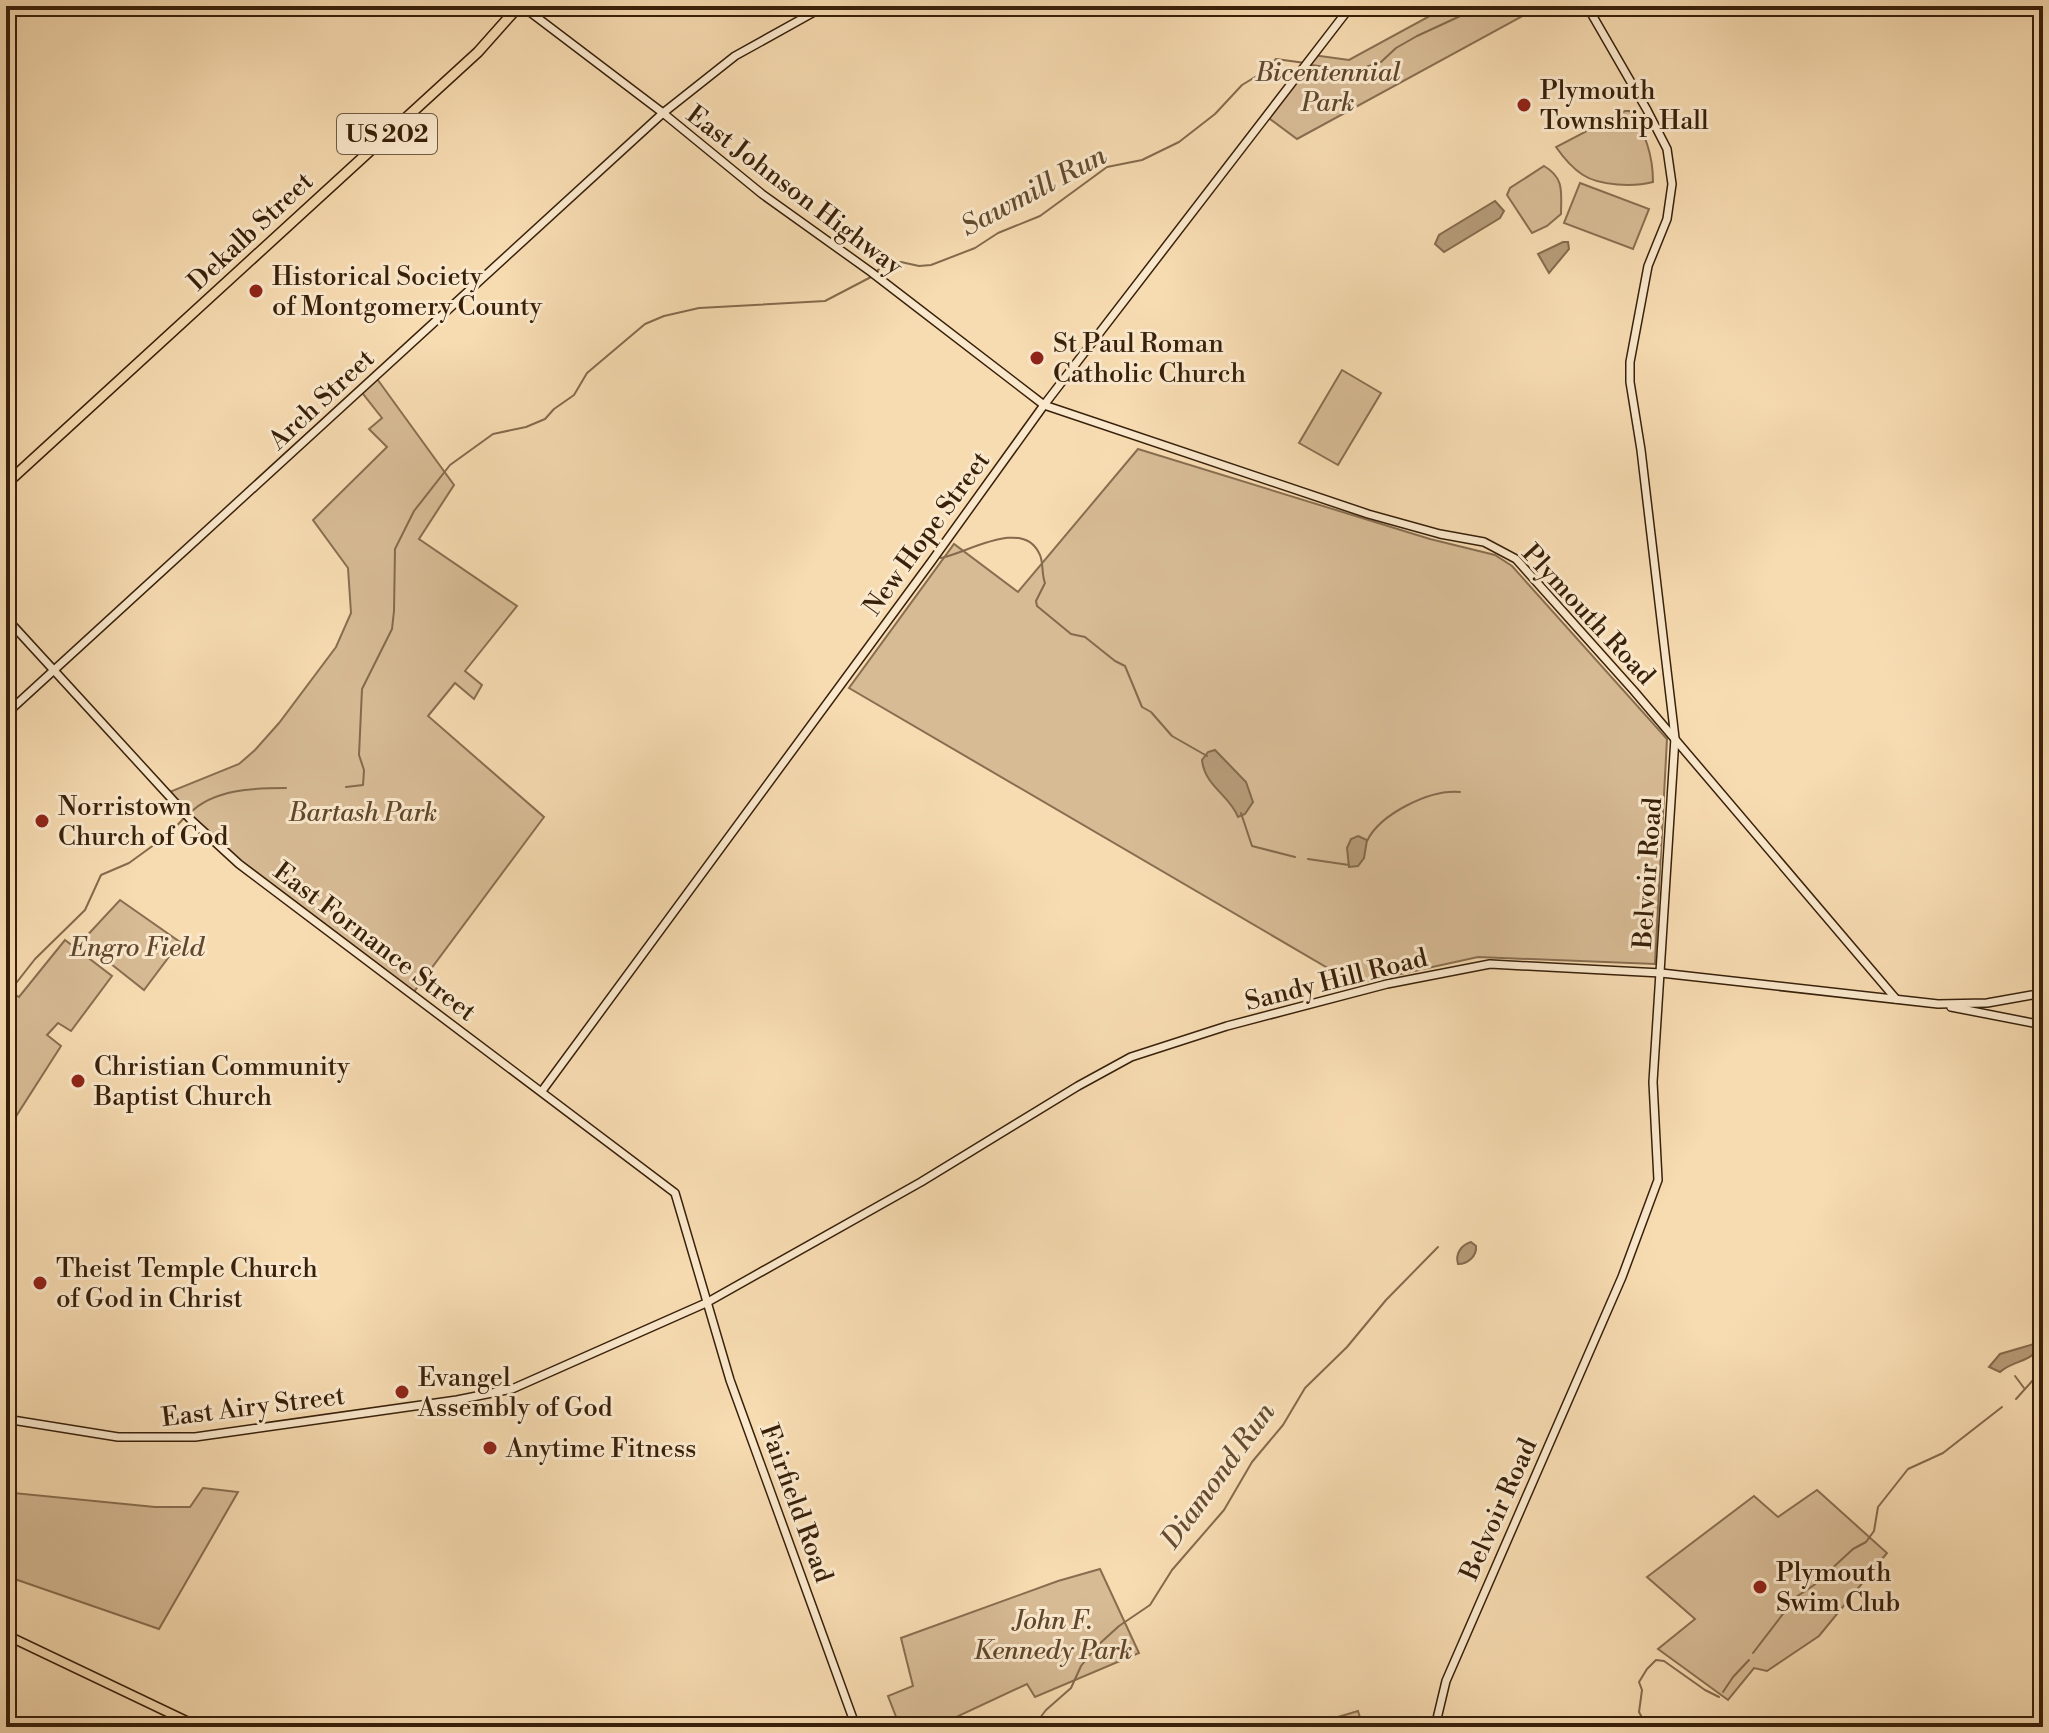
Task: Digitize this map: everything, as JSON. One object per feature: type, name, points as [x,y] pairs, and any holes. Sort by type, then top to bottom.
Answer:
[{"type":"highway","name":"Dekalb Street","points":[[6,484],[478,52],[521,6]]},
{"type":"main road","points":[[6,1635],[199,1727]]},
{"type":"street","name":"East Johnson Highway","points":[[521,6],[663,113],[762,194],[871,272],[1044,405]]},
{"type":"street","name":"Arch Street","points":[[6,714],[663,113],[735,56],[825,6]]},
{"type":"street","name":"New Hope Street","points":[[542,1091],[1044,405],[1351,6]]},
{"type":"street","name":"Belvoir Road","points":[[1435,1727],[1446,1681],[1622,1277],[1655,1187],[1658,1165],[1653,1082],[1675,738],[1630,362],[1648,266],[1667,219],[1671,200],[1670,166],[1667,149],[1647,110],[1587,6]]},
{"type":"street","name":"Plymouth Road","points":[[1044,405],[1368,514],[1440,534],[1484,542],[1524,566],[1675,738],[1896,999]]},
{"type":"street","name":"East Fornance Street","points":[[6,618],[191,820],[239,864],[675,1193],[704,1291]]},
{"type":"street","name":"Sandy Hill Road","points":[[457,1400],[524,1384],[706,1303],[921,1182],[1131,1057],[1227,1026],[1351,992],[1490,964],[1661,973],[1938,1004],[1987,1003],[2043,993]]},
{"type":"street","points":[[1938,1004],[2043,1025]]},
{"type":"street","name":"Fairfield Road","points":[[704,1291],[730,1380],[856,1727]]},
{"type":"street","name":"East Airy Street","points":[[6,1419],[118,1437],[195,1437],[457,1400]]},
{"type":"green space","name":"Bicentennial Park","points":[[1448,6],[1541,6],[1297,139],[1266,116],[1313,55],[1349,60]]},
{"type":"green space","points":[[1630,111],[1644,136],[1652,163],[1653,182],[1636,185],[1590,179],[1571,166],[1556,147]]},
{"type":"green space","points":[[1544,166],[1559,181],[1561,214],[1532,233],[1507,195],[1510,188]]},
{"type":"green space","points":[[1580,183],[1649,209],[1633,249],[1564,223]]},
{"type":"green space","points":[[1342,370],[1381,393],[1338,465],[1299,443]]},
{"type":"green space","name":"Bartash Park","points":[[375,376],[454,485],[419,539],[517,606],[465,671],[482,685],[474,699],[455,683],[428,716],[544,817],[413,993],[239,864],[167,793],[239,764],[279,723],[336,647],[351,613],[348,568],[313,520],[387,447],[369,429],[382,418],[360,390]]},
{"type":"green space","points":[[1138,449],[1430,539],[1495,555],[1512,566],[1667,739],[1655,964],[1478,957],[1355,984],[849,688],[954,544],[1018,592]]},
{"type":"green space","name":"Engro Field","points":[[120,900],[180,942],[144,990],[82,941]]},
{"type":"green space","points":[[65,940],[112,976],[71,1031],[58,1023],[47,1035],[61,1046],[6,1132],[6,989],[19,997]]},
{"type":"green space","points":[[203,1488],[238,1492],[159,1629],[6,1576],[14,1493],[155,1507],[190,1507]]},
{"type":"green space","name":"Plymouth Swim Club","points":[[1817,1490],[1887,1553],[1819,1636],[1767,1671],[1754,1668],[1728,1700],[1658,1649],[1695,1619],[1647,1577],[1754,1496],[1778,1517]]},
{"type":"green space","name":"John F. Kennedy Park","points":[[1100,1569],[1139,1653],[1035,1697],[1027,1684],[935,1727],[900,1727],[888,1696],[913,1686],[901,1638],[1058,1581]]},
{"type":"green space","points":[[1358,1711],[1363,1727],[1304,1727]]},
{"type":"shaded area","points":[[1495,201],[1504,211],[1500,218],[1444,252],[1435,244],[1439,235]]},
{"type":"shaded area","points":[[1568,242],[1569,249],[1549,273],[1538,254]]},
{"type":"shaded area","points":[[1215,750],[1246,782],[1253,802],[1245,814],[1238,817],[1204,769],[1202,760],[1208,752]]},
{"type":"shaded area","points":[[1358,836],[1367,840],[1364,858],[1358,866],[1349,867],[1347,848],[1351,839]]},
{"type":"shaded area","points":[[1471,1242],[1476,1246],[1473,1256],[1465,1263],[1458,1264],[1460,1250]]},
{"type":"shaded area","points":[[2041,1342],[2029,1357],[2000,1372],[1989,1367],[2000,1354]]},
{"type":"waterway","name":"Sawmill Run","points":[[1311,65],[1354,71],[1381,62],[1396,48],[1417,36],[1482,6]]},
{"type":"waterway","name":"Sawmill Run","points":[[875,272],[887,264],[901,262],[931,265],[975,248],[998,233],[1040,216],[1107,167],[1142,160],[1179,142],[1276,59],[1305,63]]},
{"type":"waterway","name":"Sawmill Run","points":[[346,787],[363,785],[364,770],[359,755],[362,689],[392,629],[395,549],[414,511],[450,465],[493,434],[526,427],[545,419],[574,395],[587,373],[645,324],[699,308],[825,301],[871,277]]},
{"type":"waterway","points":[[941,558],[993,540],[1020,538],[1031,543],[1041,556],[1045,583],[1036,601],[1037,606],[1071,634],[1085,637],[1125,666],[1142,707],[1151,712],[1172,736],[1207,756]]},
{"type":"waterway","name":"Sawmill Run","points":[[190,813],[222,795],[286,788]]},
{"type":"waterway","points":[[1367,841],[1373,831],[1407,805],[1435,795],[1460,792]]},
{"type":"waterway","points":[[1241,813],[1252,846],[1295,857]]},
{"type":"waterway","name":"Sawmill Run","points":[[6,996],[35,959],[85,910],[101,875],[129,863],[169,834],[185,817]]},
{"type":"waterway","points":[[1308,859],[1349,865]]},
{"type":"waterway","name":"Diamond Run","points":[[1033,1727],[1046,1710],[1071,1688],[1081,1666],[1097,1646],[1150,1605],[1172,1570],[1224,1510],[1252,1462],[1283,1425],[1305,1388],[1347,1347],[1386,1300],[1438,1247]]},
{"type":"waterway","points":[[2016,1399],[2043,1369]]},
{"type":"waterway","points":[[2015,1376],[2024,1388]]},
{"type":"waterway","points":[[1753,1653],[1796,1597],[1814,1585],[1853,1549],[1866,1542],[1874,1531],[1878,1507],[1908,1469],[1943,1453],[2002,1407]]},
{"type":"waterway","points":[[1647,1727],[1639,1712],[1642,1690],[1639,1682],[1656,1660],[1664,1661],[1719,1697]]},
{"type":"waterway","points":[[1723,1692],[1749,1660]]},
{"type":"place","name":"Plymouth Township Hall","points":[[1524,105]]},
{"type":"place","name":"Historical Society of Montgomery County","points":[[256,291]]},
{"type":"place","name":"St Paul Roman Catholic Church","points":[[1037,358]]},
{"type":"place","name":"Norristown Church of God","points":[[42,821]]},
{"type":"place","name":"Christian Community Baptist Church","points":[[78,1081]]},
{"type":"place","name":"Theist Temple Church of God in Christ","points":[[40,1283]]},
{"type":"place","name":"Evangel Assembly of God","points":[[402,1392]]},
{"type":"place","name":"Anytime Fitness","points":[[490,1448]]},
{"type":"place","name":"Plymouth Swim Club","points":[[1760,1587]]}]
